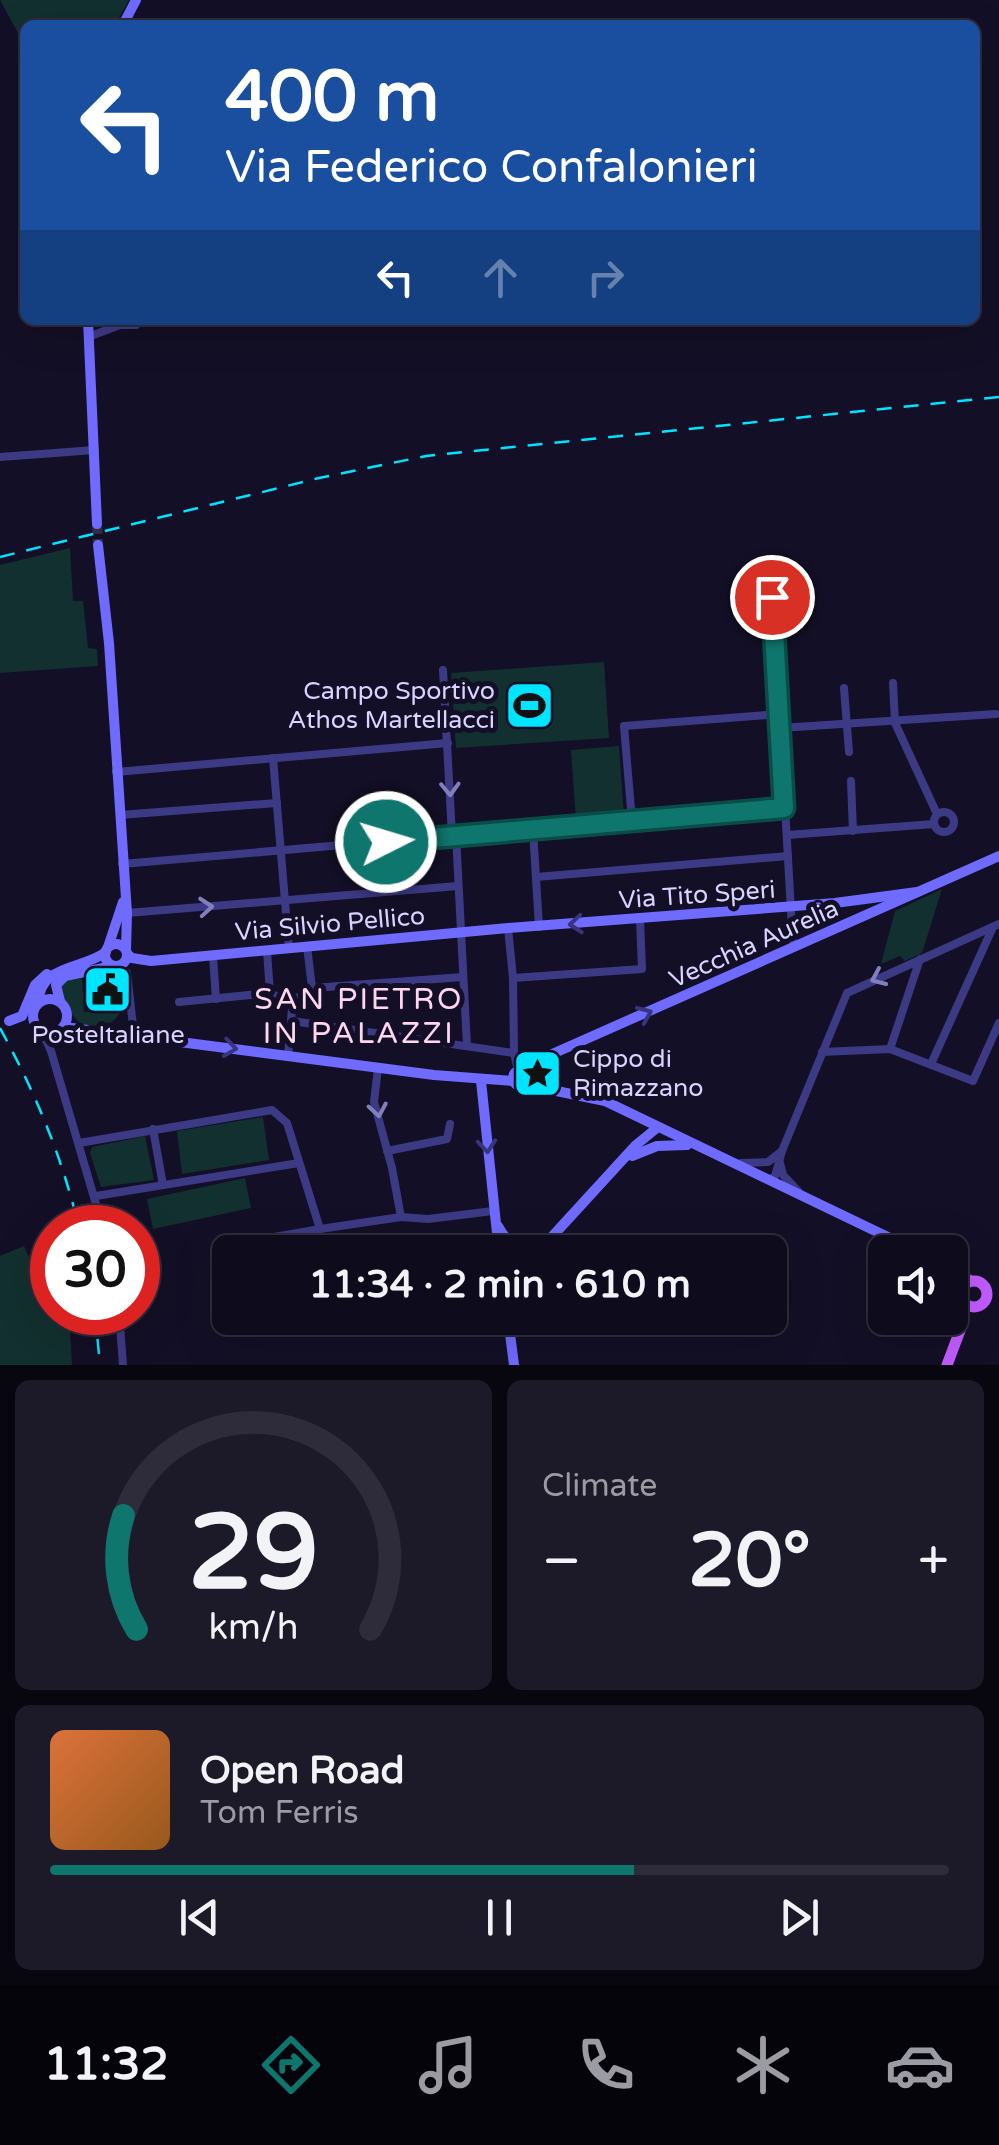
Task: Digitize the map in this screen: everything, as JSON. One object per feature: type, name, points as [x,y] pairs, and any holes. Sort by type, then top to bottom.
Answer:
[{"type":"main road","points":[[88,325],[97,524]]},
{"type":"main road","points":[[60,1030],[68,1016],[56,985],[60,979],[124,964],[127,952],[109,643],[98,545]]},
{"type":"main road","name":"Vecchia Aurelia","points":[[522,1076],[541,1059],[999,856]]},
{"type":"main road","name":"Via Tito Speri","points":[[540,927],[792,907],[917,892]]},
{"type":"main road","points":[[113,966],[106,959],[107,950],[124,896]]},
{"type":"main road","points":[[856,900],[865,906],[862,918]]},
{"type":"main road","name":"Via Silvio Pellico","points":[[127,952],[138,960],[151,961],[540,927]]},
{"type":"main road","points":[[5,1020],[22,1016],[38,981],[61,969],[88,962],[118,944],[127,952]]},
{"type":"main road","points":[[39,1029],[33,1016],[45,982],[61,969]]},
{"type":"main road","points":[[38,1003],[49,998],[60,1001]]},
{"type":"main road","points":[[5,1020],[39,1029],[134,1035],[480,1081],[522,1076],[537,1088],[591,1096],[883,1235]]},
{"type":"main road","points":[[480,1081],[497,1235]]},
{"type":"main road","points":[[646,1149],[659,1128]]},
{"type":"main road","points":[[555,1235],[636,1145],[659,1128]]},
{"type":"main road","points":[[626,1159],[646,1149],[676,1143],[698,1146]]},
{"type":"main road","points":[[493,1210],[504,1235]]},
{"type":"main road","points":[[968,1279],[999,1295]]},
{"type":"main road","points":[[968,1283],[972,1281]]},
{"type":"main road","points":[[982,1304],[986,1287]]},
{"type":"main road","points":[[968,1316],[999,1295]]},
{"type":"main road","points":[[968,1304],[982,1304]]},
{"type":"main road","points":[[510,1335],[514,1365]]},
{"type":"main road","points":[[947,1365],[958,1335]]},
{"type":"street","points":[[88,337],[120,325],[136,325]]},
{"type":"street","points":[[0,456],[95,450]]},
{"type":"street","points":[[772,597],[793,946]]},
{"type":"street","points":[[444,670],[468,1046]]},
{"type":"street","points":[[787,836],[935,819],[895,723],[893,684]]},
{"type":"street","points":[[844,688],[848,752]]},
{"type":"street","points":[[632,821],[624,726],[780,714]]},
{"type":"street","points":[[780,728],[996,714]]},
{"type":"street","points":[[116,772],[448,743]]},
{"type":"street","points":[[274,758],[289,948]]},
{"type":"street","points":[[850,782],[853,830]]},
{"type":"street","points":[[120,816],[277,803]]},
{"type":"street","points":[[122,864],[784,808]]},
{"type":"street","points":[[533,830],[540,927]]},
{"type":"street","points":[[536,876],[788,856]]},
{"type":"street","points":[[127,914],[458,886]]},
{"type":"street","points":[[513,978],[642,969],[640,919]]},
{"type":"street","points":[[769,1180],[775,1176],[779,1157],[847,993],[997,924]]},
{"type":"street","points":[[931,1064],[997,924]]},
{"type":"street","points":[[508,928],[514,1052],[522,1076]]},
{"type":"street","points":[[179,1002],[270,993],[307,997],[312,988],[307,946]]},
{"type":"street","points":[[268,950],[270,993]]},
{"type":"street","points":[[213,956],[216,998]]},
{"type":"street","points":[[890,1049],[920,959]]},
{"type":"street","points":[[95,968],[127,973],[134,1035]]},
{"type":"street","points":[[312,988],[463,978]]},
{"type":"street","points":[[288,1056],[293,997]]},
{"type":"street","points":[[292,1021],[514,1052]]},
{"type":"street","points":[[822,1052],[890,1049],[973,1082],[999,1023]]},
{"type":"street","points":[[39,1029],[51,1050],[98,1205]]},
{"type":"street","points":[[51,1050],[60,1030]]},
{"type":"street","points":[[378,1068],[374,1102],[401,1217]]},
{"type":"street","points":[[79,1142],[272,1110],[287,1123],[320,1229]]},
{"type":"street","points":[[387,1151],[448,1139],[450,1124]]},
{"type":"street","points":[[153,1129],[163,1185]]},
{"type":"street","points":[[732,1162],[760,1164],[779,1157]]},
{"type":"street","points":[[779,1157],[783,1175],[807,1198]]},
{"type":"street","points":[[96,1196],[299,1163]]},
{"type":"street","points":[[285,1235],[401,1217],[428,1219],[493,1210]]},
{"type":"street","points":[[121,1335],[123,1365]]},
{"type":"green space","points":[[0,0],[129,0],[118,20],[20,20],[20,37]]},
{"type":"green space","points":[[70,548],[73,601],[83,601],[88,648],[97,649],[98,666],[0,673],[0,565]]},
{"type":"green space","name":"Campo Sportivo Athos Martellacci","points":[[604,662],[609,738],[456,748],[451,673]]},
{"type":"green space","points":[[619,746],[624,816],[576,820],[571,750]]},
{"type":"green space","points":[[942,889],[922,953],[905,961],[900,956],[881,964],[895,911]]},
{"type":"green space","points":[[82,977],[84,1012],[122,1010],[102,1028],[82,1025],[63,996],[64,979]]},
{"type":"green space","points":[[263,1117],[269,1160],[182,1174],[177,1131]]},
{"type":"green space","points":[[145,1136],[154,1180],[101,1187],[90,1153],[92,1147]]},
{"type":"green space","points":[[245,1178],[251,1208],[160,1228],[160,1205],[148,1205],[147,1199]]},
{"type":"green space","points":[[24,1246],[30,1259],[30,1335],[70,1335],[72,1365],[0,1365],[0,1256]]},
{"type":"tunnel","points":[[97,524],[98,545]]},
{"type":"railway","points":[[0,557],[319,478],[426,456],[999,397]]},
{"type":"railway","points":[[0,1028],[46,1125],[72,1205]]},
{"type":"railway","points":[[97,1335],[100,1365]]},
{"type":"place","name":"Campo Sportivo Athos Martellacci","points":[[530,705]]},
{"type":"place","name":"PosteItaliane","points":[[108,989]]},
{"type":"place","name":"Cippo di Rimazzano","points":[[538,1073]]},
{"type":"district","name":"SAN PIETRO IN PALAZZI","points":[[359,1016]]},
{"type":"route","points":[[386,842],[784,808],[772,597]]}]
